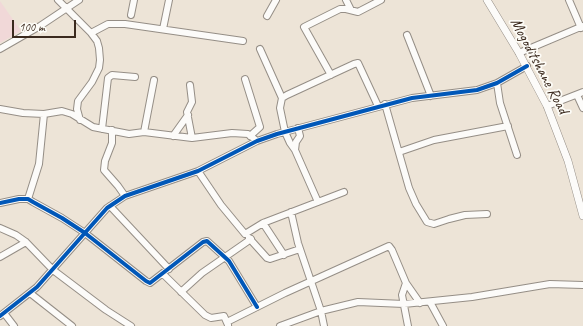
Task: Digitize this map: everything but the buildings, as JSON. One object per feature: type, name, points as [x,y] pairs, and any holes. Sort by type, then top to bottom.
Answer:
[{"type":"main road","name":"Mogoditshane Road","points":[[487,0],[527,66],[547,106],[568,161],[583,216]]},
{"type":"street","points":[[58,0],[97,41],[100,60],[99,68],[78,101],[77,108],[80,120]]},
{"type":"street","points":[[0,49],[40,26],[79,0]]},
{"type":"street","points":[[131,15],[134,0]]},
{"type":"street","points":[[163,29],[169,0]]},
{"type":"street","points":[[267,16],[276,0]]},
{"type":"street","points":[[346,0],[351,10]]},
{"type":"street","points":[[331,74],[304,27],[340,9],[358,12],[381,0]]},
{"type":"street","points":[[519,53],[582,27],[569,1]]},
{"type":"street","points":[[91,33],[102,27],[113,24],[163,29],[243,41]]},
{"type":"street","points":[[407,35],[431,96]]},
{"type":"street","points":[[260,49],[282,98],[280,108],[285,132],[290,144],[295,150],[318,202]]},
{"type":"street","points":[[282,98],[331,74],[358,63],[378,106]]},
{"type":"street","points":[[14,326],[2,314],[30,293],[53,270],[110,206],[125,196],[198,171],[257,141],[385,104],[412,98],[472,91],[497,83],[527,66]]},
{"type":"street","points":[[102,129],[108,78],[112,76],[135,77]]},
{"type":"street","points":[[244,79],[260,127],[250,136]]},
{"type":"street","points":[[144,132],[154,80]]},
{"type":"street","points":[[497,83],[500,103],[517,155]]},
{"type":"street","points":[[190,85],[192,102],[188,110],[188,115],[192,138]]},
{"type":"street","points":[[547,106],[580,94],[583,108]]},
{"type":"street","points":[[385,104],[408,188],[427,222],[434,224],[465,215],[487,214]]},
{"type":"street","points":[[0,109],[23,114],[44,114],[62,111],[72,114],[80,120],[93,126],[129,134],[144,132],[192,138],[224,133],[240,133],[250,136],[257,141]]},
{"type":"street","points":[[28,199],[39,164],[44,114]]},
{"type":"street","points":[[173,136],[188,115]]},
{"type":"street","points":[[399,152],[434,140],[508,126]]},
{"type":"street","points":[[295,150],[296,142],[300,136],[298,128]]},
{"type":"street","points":[[112,130],[112,143],[105,161],[104,170],[125,196]]},
{"type":"street","points":[[198,171],[221,205],[267,258],[284,255],[300,249]]},
{"type":"street","points":[[245,234],[263,223],[344,192]]},
{"type":"street","points":[[0,203],[28,199],[85,233],[148,282],[152,282],[205,241],[226,257],[257,307]]},
{"type":"street","points":[[110,206],[169,269]]},
{"type":"street","points":[[291,212],[300,249],[312,281],[324,326]]},
{"type":"street","points":[[263,223],[284,255]]},
{"type":"street","points":[[0,228],[16,235],[26,242],[53,270],[101,306],[131,326]]},
{"type":"street","points":[[181,292],[202,273],[251,239]]},
{"type":"street","points":[[0,257],[26,242]]},
{"type":"street","points":[[163,274],[207,317],[211,318],[222,315],[227,324],[257,307],[389,246],[406,283],[420,303]]},
{"type":"street","points":[[406,283],[402,295],[408,326]]},
{"type":"street","points":[[280,326],[321,311],[358,302],[404,304],[420,303],[472,297],[550,284],[583,285]]},
{"type":"street","points":[[30,293],[72,326]]},
{"type":"street","points":[[430,302],[443,326]]},
{"type":"shaded area","points":[[0,1],[21,31],[0,43]]},
{"type":"cycle path","points":[[0,316],[37,287],[107,208],[125,196],[198,171],[257,141],[277,134],[412,98],[477,90],[497,83],[527,66]]},
{"type":"cycle path","points":[[0,203],[19,199],[28,199],[85,233],[150,283],[203,242],[207,241],[229,261],[257,307]]}]
